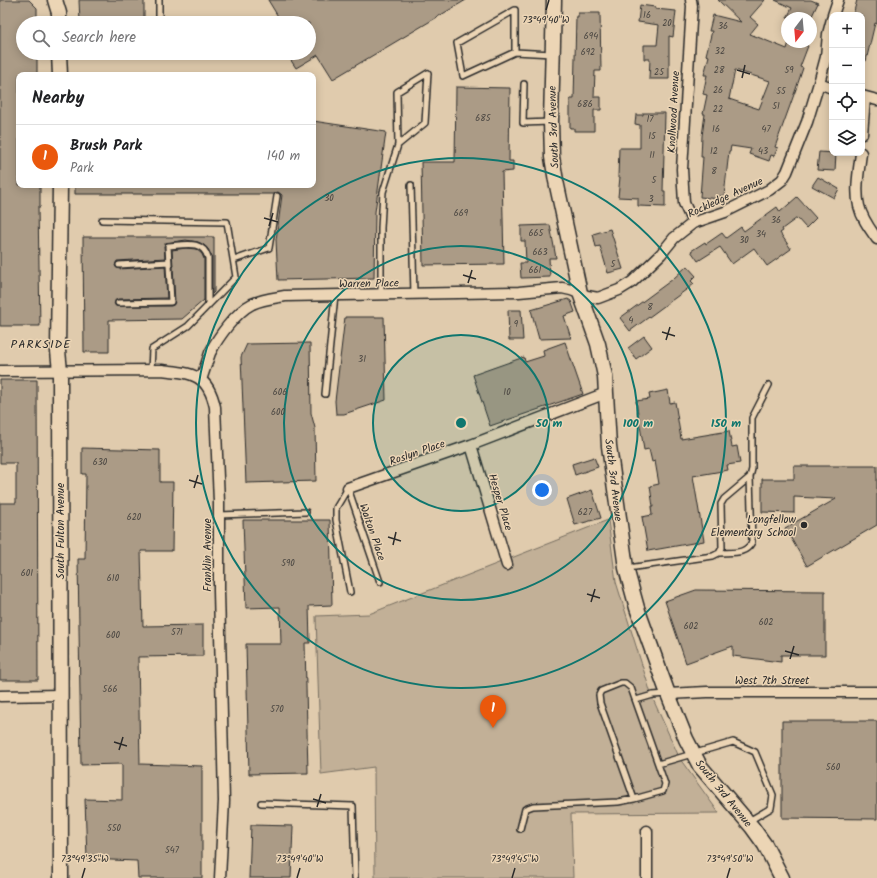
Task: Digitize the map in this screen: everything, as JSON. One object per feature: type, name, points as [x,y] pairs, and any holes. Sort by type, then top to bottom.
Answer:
[{"type":"street","points":[[55,0],[59,16]]},
{"type":"street","name":"South 3rd Avenue","points":[[554,0],[551,122],[552,157],[580,293],[598,344],[605,376],[609,446],[626,568],[638,608],[668,694],[686,739],[700,766],[765,844],[782,878]]},
{"type":"street","name":"Knollwood Avenue","points":[[691,0],[692,6],[682,169],[684,203],[693,223]]},
{"type":"street","points":[[834,12],[838,0]]},
{"type":"street","name":"Rockledge Avenue","points":[[580,293],[598,298],[620,290],[636,278],[661,254],[674,238],[693,223],[725,212],[769,190],[782,180],[787,172],[807,122],[826,57],[829,30]]},
{"type":"street","points":[[59,60],[60,72]]},
{"type":"street","points":[[819,83],[829,87]]},
{"type":"street","points":[[865,97],[877,100]]},
{"type":"street","points":[[861,156],[858,189],[859,207],[863,218],[877,239]]},
{"type":"street","name":"South Fulton Avenue","points":[[60,188],[58,351],[60,371],[61,878]]},
{"type":"street","name":"Warren Place","points":[[201,380],[210,352],[230,324],[241,312],[252,304],[267,298],[286,296],[519,292],[562,288],[580,293]]},
{"type":"street","name":"Franklin Avenue","points":[[0,371],[151,370],[186,372],[201,380],[212,394],[215,407],[219,514],[219,591],[224,801],[220,878]]},
{"type":"street","name":"Roslyn Place","points":[[348,488],[471,445],[606,393]]},
{"type":"street","name":"Hesper Place","points":[[471,445],[507,565]]},
{"type":"street","name":"West 7th Street","points":[[668,694],[707,692],[877,692]]},
{"type":"street","points":[[0,696],[60,695]]},
{"type":"street","points":[[647,830],[647,878]]},
{"type":"lane","points":[[159,0],[159,16]]},
{"type":"lane","points":[[515,52],[515,10],[457,43],[463,76],[515,52],[552,54]]},
{"type":"lane","points":[[381,294],[381,228],[383,192],[398,145],[397,92],[428,73],[425,123],[398,145]]},
{"type":"lane","points":[[524,84],[522,123],[551,122]]},
{"type":"lane","points":[[411,185],[414,294]]},
{"type":"lane","points":[[234,260],[269,248],[277,196]]},
{"type":"lane","points":[[102,220],[227,222],[236,277],[188,326],[152,349],[151,370]]},
{"type":"lane","points":[[118,303],[171,302],[168,246],[194,244],[202,247],[208,258],[208,306]]},
{"type":"lane","points":[[119,265],[169,262]]},
{"type":"lane","points":[[325,394],[335,295]]},
{"type":"lane","points":[[626,568],[713,556],[719,553],[742,552],[748,548],[752,542],[750,477],[752,469],[752,418],[769,385]]},
{"type":"lane","points":[[719,553],[722,548],[721,504],[724,499],[750,477]]},
{"type":"lane","points":[[348,488],[336,508],[336,520],[350,592]]},
{"type":"lane","name":"Walton Place","points":[[348,488],[380,582]]},
{"type":"lane","points":[[219,514],[306,512]]},
{"type":"lane","points":[[520,829],[525,809],[533,806],[618,802],[634,799],[663,792],[666,784],[636,700],[631,688],[625,683],[621,683],[601,691],[599,695],[600,703],[634,799]]},
{"type":"lane","points":[[636,700],[668,694]]},
{"type":"lane","points":[[658,764],[733,742],[755,752],[773,795],[771,808],[748,822]]},
{"type":"lane","points":[[261,802],[352,806],[354,878]]},
{"type":"shaded area","points":[[608,520],[616,582],[652,697],[680,759],[719,813],[571,814],[573,878],[375,878],[374,767],[321,774],[316,616],[369,614]]},
{"type":"building","points":[[0,0],[29,0],[37,8],[37,16],[16,16],[16,60],[37,60],[37,72],[16,72],[16,188],[40,188],[40,207],[38,207],[40,326],[0,326]]},
{"type":"building","points":[[79,0],[144,0],[144,16],[80,16]]},
{"type":"building","points":[[268,0],[466,0],[333,79],[318,55],[316,56],[316,16],[278,16]]},
{"type":"building","points":[[718,0],[765,0],[750,17],[758,24],[750,34],[781,47],[781,48],[807,48],[800,67],[803,68],[775,147],[778,148],[774,156],[771,155],[769,161],[749,154],[751,149],[731,146],[729,151],[724,196],[720,196],[719,199],[700,197],[703,157],[701,157],[702,136],[705,114],[703,114],[707,95],[703,94],[707,75],[704,75],[709,56],[706,55],[712,31],[709,31],[713,15],[741,22]],"holes":[[[735,70],[770,81],[759,109],[729,99]]]},
{"type":"building","points":[[775,0],[811,0],[818,3],[814,12],[790,12],[792,8]]},
{"type":"building","points":[[857,0],[877,0],[877,24],[875,23],[866,61],[865,12],[854,12]]},
{"type":"building","points":[[640,5],[655,7],[655,9],[676,11],[673,37],[669,36],[669,79],[649,79],[650,59],[644,59],[644,45],[657,45],[659,25],[638,22]]},
{"type":"building","points":[[578,13],[600,13],[601,71],[595,71],[594,97],[601,97],[601,110],[594,110],[594,131],[574,131],[574,128],[570,128],[570,99],[574,99],[576,17],[578,17]]},
{"type":"building","points":[[291,60],[310,60],[296,68]]},
{"type":"building","points":[[456,87],[510,88],[509,161],[513,161],[513,171],[502,172],[504,264],[423,265],[421,162],[455,162]]},
{"type":"building","points":[[643,113],[665,113],[663,191],[665,191],[665,207],[638,206],[638,198],[618,197],[620,177],[618,177],[619,148],[640,148],[640,125],[635,124],[636,115],[643,115]]},
{"type":"building","points":[[316,121],[386,132],[375,212],[374,278],[278,280],[276,240],[282,195],[278,192],[273,194],[75,194],[75,188],[316,188]]},
{"type":"building","points":[[819,152],[829,153],[829,156],[836,156],[835,171],[817,170]]},
{"type":"building","points":[[818,177],[839,189],[834,198],[812,186]]},
{"type":"building","points":[[797,197],[816,218],[806,228],[797,218],[782,229],[783,231],[780,233],[791,249],[767,266],[754,248],[732,264],[720,247],[698,261],[691,251],[705,242],[706,244],[722,233],[726,238],[741,227],[744,231],[777,207],[780,212]]},
{"type":"building","points":[[550,225],[556,258],[549,258],[550,277],[521,278],[520,263],[526,263],[525,241],[521,241],[521,226]]},
{"type":"building","points":[[610,229],[623,269],[608,273],[600,246],[596,247],[593,234]]},
{"type":"building","points":[[83,237],[214,237],[214,292],[212,294],[212,257],[208,249],[198,242],[186,240],[166,243],[164,246],[165,258],[117,261],[115,266],[119,269],[165,266],[167,298],[118,299],[114,303],[116,306],[171,306],[175,302],[172,250],[186,248],[196,249],[202,254],[204,259],[204,300],[182,319],[109,320],[109,352],[84,352]]},
{"type":"building","points":[[687,266],[696,276],[691,281],[694,284],[630,331],[620,318],[673,279]]},
{"type":"building","points":[[568,299],[571,301],[575,312],[564,316],[571,338],[539,339],[531,310]]},
{"type":"building","points":[[508,310],[521,310],[523,340],[509,340]]},
{"type":"building","points":[[345,317],[384,317],[386,400],[344,414],[336,414],[335,401]]},
{"type":"building","points":[[644,336],[652,347],[636,359],[628,348]]},
{"type":"building","points":[[565,342],[583,394],[490,426],[473,375],[524,357],[525,362],[544,356],[543,350]]},
{"type":"building","points":[[310,343],[311,413],[315,428],[316,481],[246,483],[241,357],[247,344]]},
{"type":"building","points":[[0,380],[37,380],[38,680],[0,680],[0,503],[16,503],[16,463],[0,463]]},
{"type":"building","points":[[668,390],[670,403],[675,402],[681,439],[729,431],[732,447],[737,446],[740,463],[727,465],[728,470],[693,476],[704,541],[648,551],[642,517],[652,515],[651,507],[653,507],[650,486],[659,484],[655,461],[652,462],[649,449],[644,450],[636,401],[650,399],[649,394]]},
{"type":"building","points":[[82,448],[160,450],[160,482],[173,482],[172,551],[141,551],[143,626],[203,625],[203,656],[138,657],[140,764],[202,766],[202,878],[138,878],[137,861],[87,859],[85,799],[122,800],[122,764],[81,765],[78,559],[85,559],[86,474],[82,474]]},
{"type":"building","points":[[594,457],[598,467],[575,475],[572,464]]},
{"type":"building","points":[[794,466],[877,466],[877,525],[807,566],[785,528],[836,499],[794,497],[794,513],[762,512],[762,479],[794,479]]},
{"type":"building","points":[[592,490],[601,518],[575,525],[567,499]]},
{"type":"building","points":[[243,520],[330,520],[332,605],[309,606],[310,643],[305,643],[308,773],[249,774],[246,644],[281,644],[280,607],[246,608]]},
{"type":"building","points":[[696,590],[825,591],[825,655],[781,655],[781,662],[733,656],[733,646],[686,663],[665,601]]},
{"type":"building","points":[[782,721],[877,721],[877,819],[782,818]]},
{"type":"building","points":[[251,825],[293,826],[291,878],[249,878]]},
{"type":"place","name":"Longfellow Elementary School","points":[[804,525]]},
{"type":"place","name":"Brush Park","points":[[493,728]]},
{"type":"district","name":"PARKSIDE","points":[[41,344]]}]
